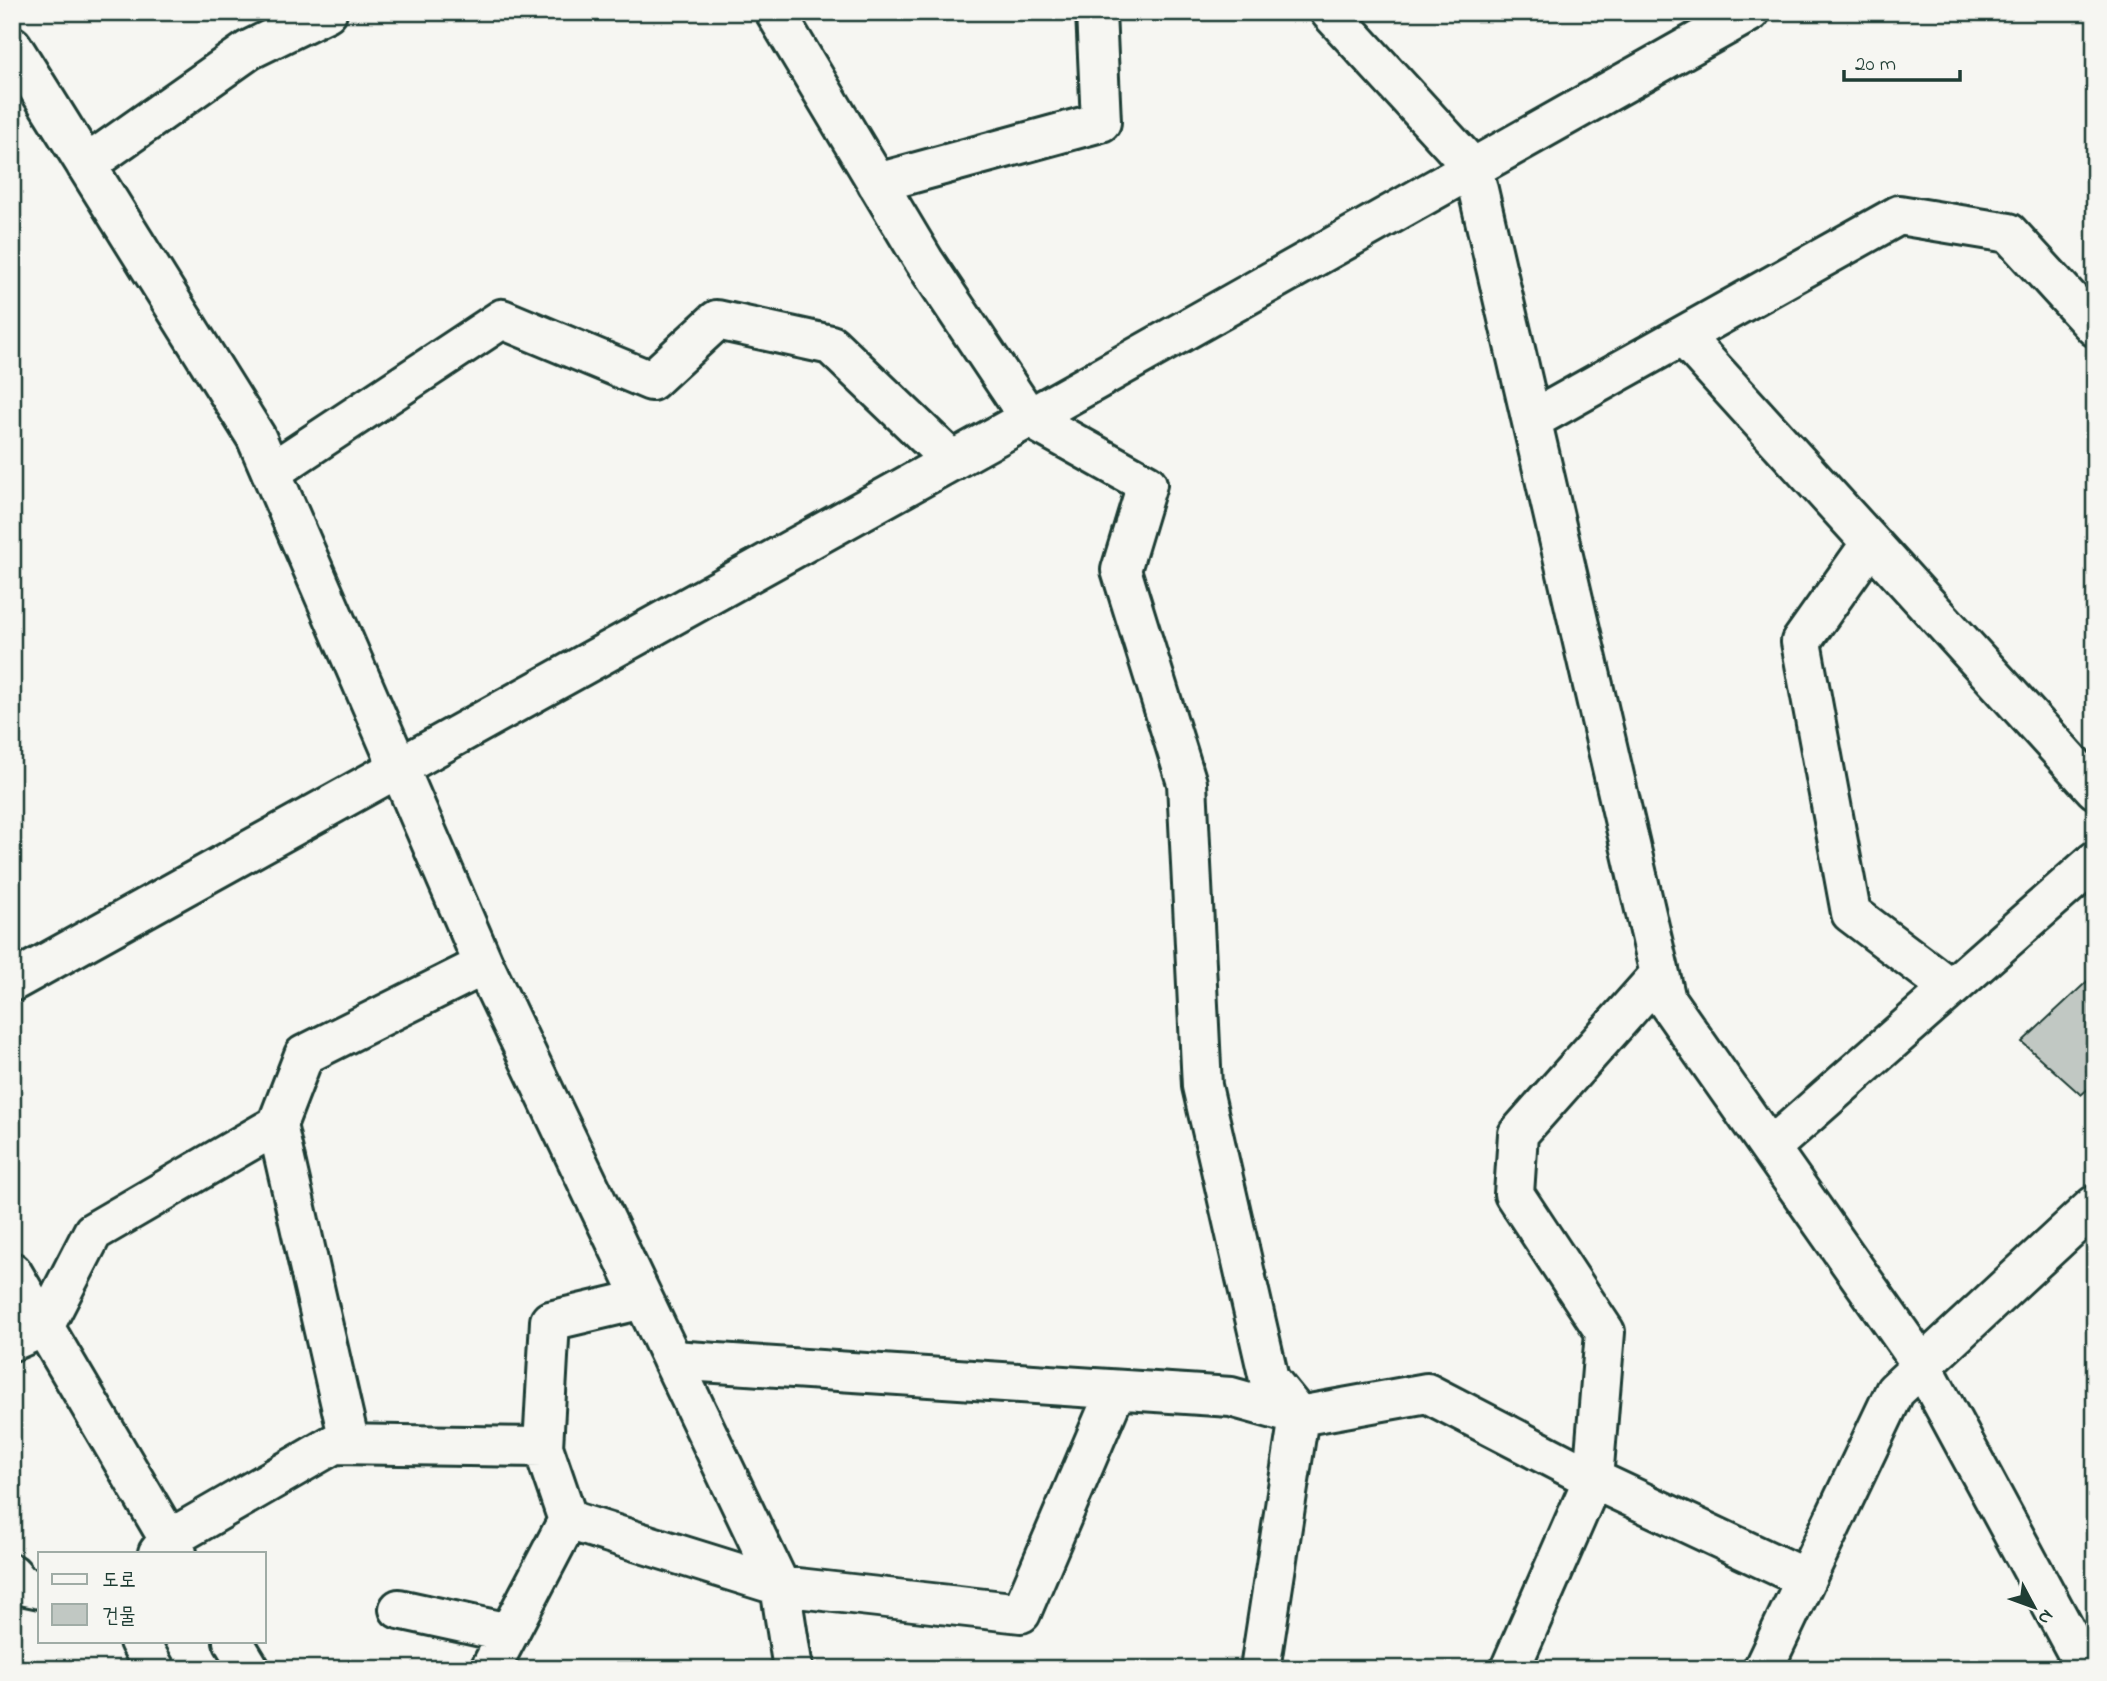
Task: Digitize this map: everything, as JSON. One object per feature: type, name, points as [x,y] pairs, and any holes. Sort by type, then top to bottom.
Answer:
[{"type":"street","points":[[86,164],[249,50],[327,12]]},
{"type":"street","points":[[775,12],[924,261],[1029,418],[1147,484],[1121,570],[1187,783],[1202,1086],[1269,1378],[1299,1416],[1260,1669]]},
{"type":"street","points":[[877,183],[1101,122],[1096,12]]},
{"type":"street","points":[[1330,12],[1473,168],[1666,1000],[1922,1366],[2086,1669]]},
{"type":"street","points":[[12,982],[952,461],[1750,12]]},
{"type":"street","points":[[12,46],[256,436],[484,965],[780,1586],[793,1669]]},
{"type":"street","points":[[1532,420],[1899,215],[2009,233],[2095,327]]},
{"type":"street","points":[[271,472],[502,319],[651,381],[717,320],[831,345],[952,461]]},
{"type":"street","points":[[1683,336],[2095,789]]},
{"type":"street","points":[[1871,543],[1801,642],[1851,913],[1950,988]]},
{"type":"street","points":[[1770,1148],[2095,861]]},
{"type":"street","points":[[12,1272],[28,1334],[168,1549],[348,1437],[277,1125],[304,1055],[484,965]]},
{"type":"street","points":[[1510,1669],[1593,1479],[1605,1332],[1514,1194],[1518,1134],[1660,974]]},
{"type":"street","points":[[28,1334],[93,1232],[277,1125]]},
{"type":"street","points":[[1763,1669],[1895,1391],[2095,1205]]},
{"type":"street","points":[[491,1669],[568,1520],[543,1447],[550,1321],[643,1299]]},
{"type":"street","points":[[672,1360],[1231,1397],[1299,1416],[1427,1393],[1593,1479],[1805,1579]]},
{"type":"street","points":[[568,1520],[780,1586],[1021,1613],[1116,1390]]},
{"type":"street","points":[[334,1444],[543,1447]]},
{"type":"street","points":[[12,1574],[21,1585],[38,1589]]},
{"type":"street","points":[[399,1609],[509,1633]]},
{"type":"street","points":[[140,1642],[155,1669]]},
{"type":"street","points":[[234,1642],[250,1669]]},
{"type":"building","points":[[2095,974],[2095,1065],[2087,1071],[2095,1083],[2081,1095],[2022,1042]]}]
